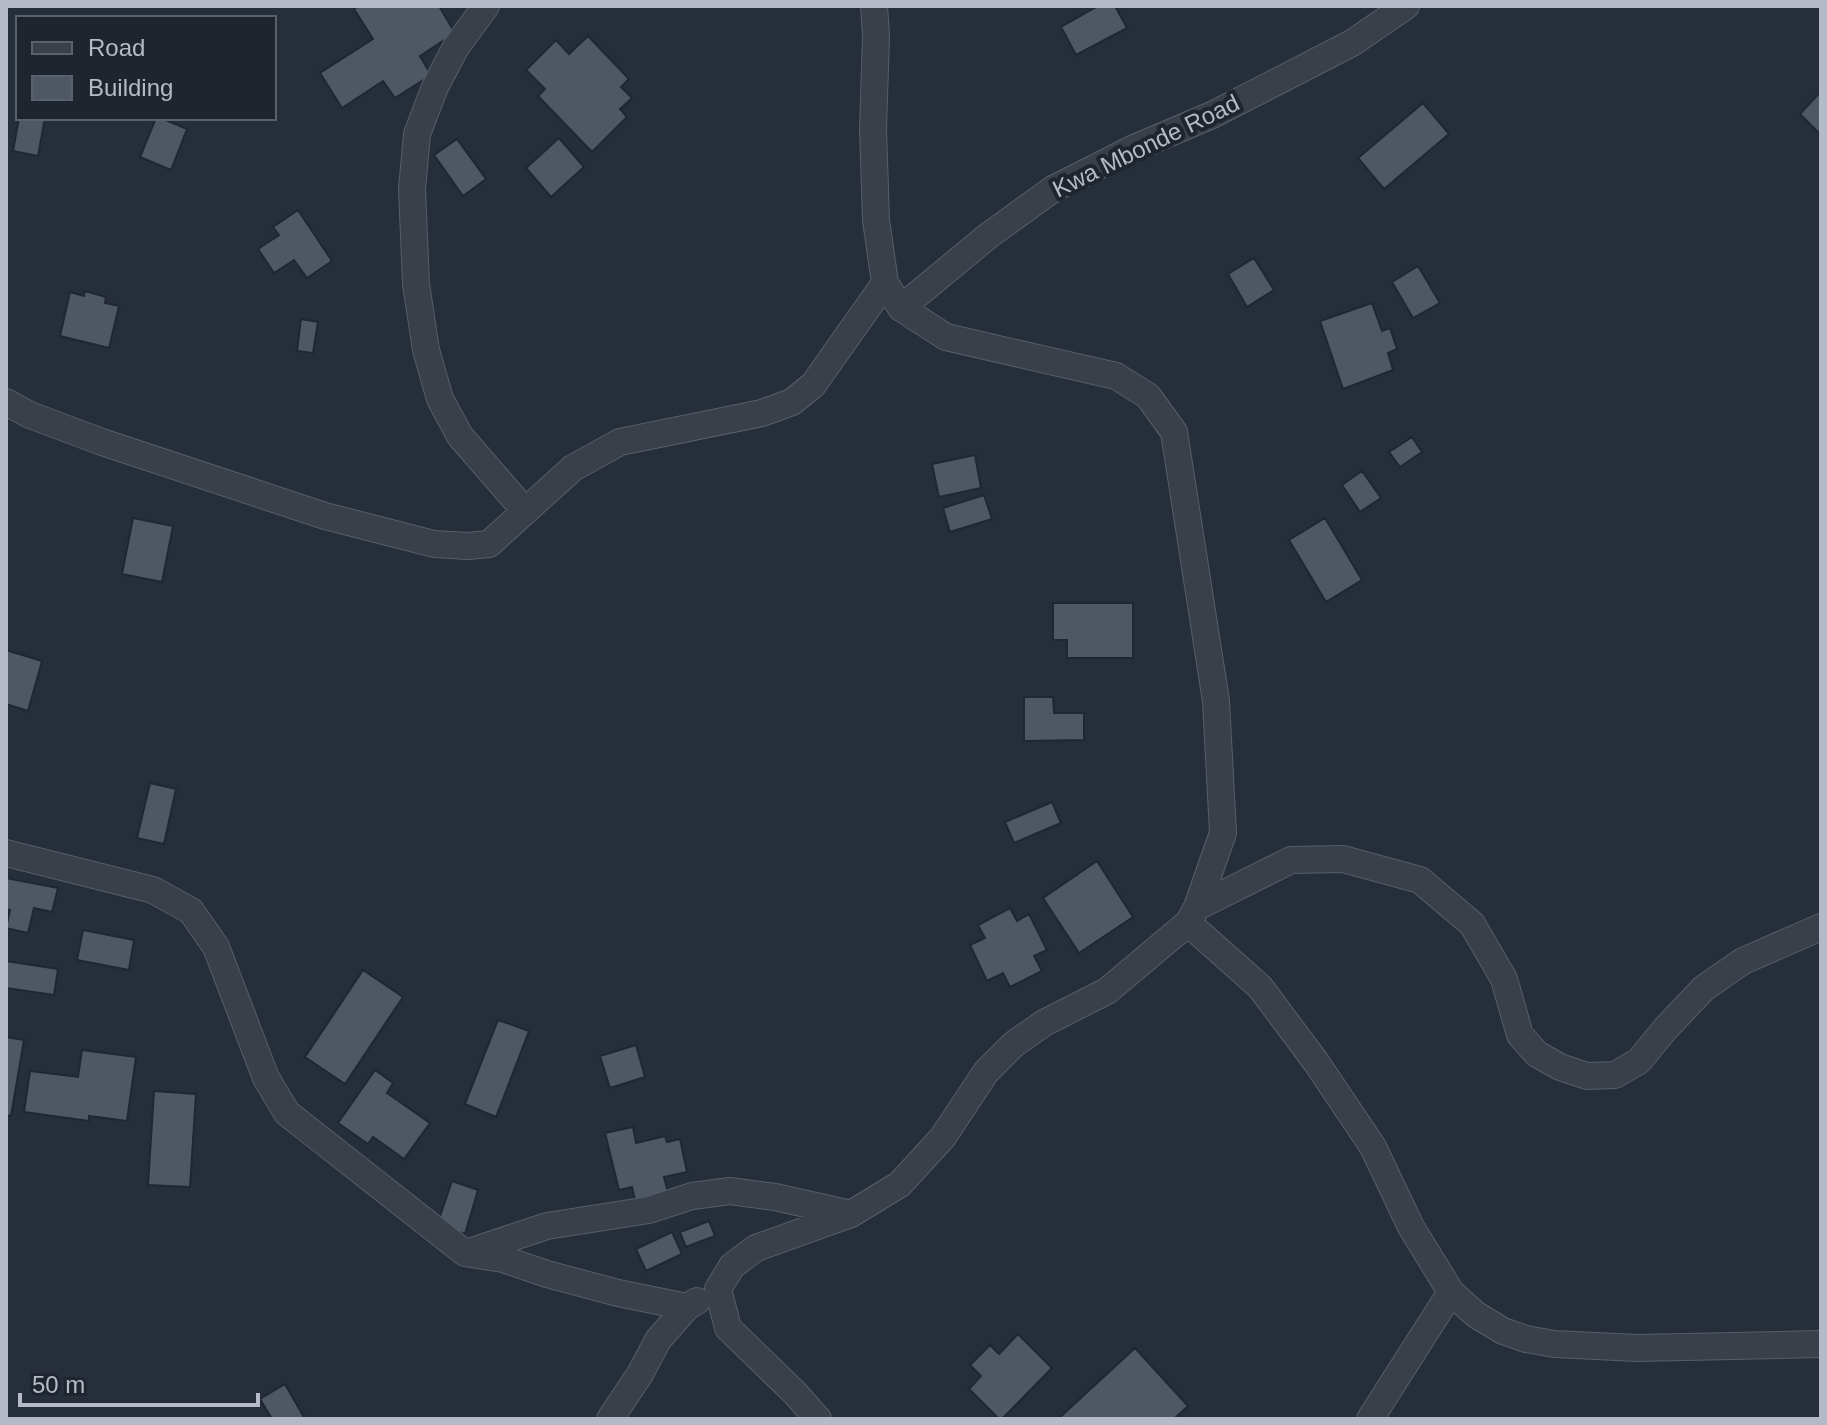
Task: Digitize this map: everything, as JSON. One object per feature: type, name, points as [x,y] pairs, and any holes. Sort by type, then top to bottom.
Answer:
[{"type":"street","points":[[486,6],[456,47],[435,87],[417,134],[412,189],[416,284],[426,350],[440,399],[460,436],[525,511]]},
{"type":"street","points":[[874,6],[876,220],[885,283],[901,308],[946,337],[1116,376],[1148,396],[1174,432],[1216,701],[1223,833],[1193,915]]},
{"type":"street","name":"Kwa Mbonde Road","points":[[901,308],[988,236],[1053,189],[1132,149],[1212,115],[1352,43],[1406,6]]},
{"type":"street","points":[[6,402],[30,415],[87,437],[325,516],[434,544],[489,544],[573,468],[620,442],[762,413],[792,402],[813,385],[885,283]]},
{"type":"street","points":[[6,853],[153,890],[191,911],[216,947],[266,1078],[287,1113],[465,1253],[503,1259],[618,1293],[687,1307]]},
{"type":"street","points":[[610,1419],[658,1340],[687,1307],[718,1289],[732,1266],[756,1248],[851,1214],[900,1184],[943,1137],[986,1072],[1014,1044],[1044,1023],[1107,991],[1193,915],[1291,860],[1343,859],[1420,880],[1472,924],[1504,979],[1520,1035],[1537,1054],[1560,1067],[1587,1076],[1615,1075],[1639,1061],[1704,988],[1743,961],[1821,927]]},
{"type":"street","points":[[1193,915],[1260,987],[1316,1062],[1373,1147],[1411,1227],[1451,1292],[1475,1314],[1503,1331],[1554,1344],[1637,1348],[1821,1344]]},
{"type":"street","points":[[465,1253],[547,1226],[649,1210],[692,1196],[730,1191],[775,1197],[851,1214]]},
{"type":"street","points":[[718,1289],[728,1328],[818,1419]]},
{"type":"street","points":[[1370,1419],[1451,1292]]},
{"type":"street","points":[[792,1419],[795,1393]]},
{"type":"building","points":[[359,6],[439,6],[455,33],[420,56],[431,75],[395,98],[383,81],[342,108],[320,73],[373,39],[354,9]]},
{"type":"building","points":[[1098,6],[1115,6],[1127,28],[1076,55],[1061,27]]},
{"type":"building","points":[[588,36],[629,79],[621,87],[632,98],[620,109],[627,117],[592,152],[538,96],[545,89],[526,70],[556,40],[569,54]]},
{"type":"building","points":[[1821,91],[1821,135],[1800,114]]},
{"type":"building","points":[[1423,103],[1449,134],[1384,189],[1358,158]]},
{"type":"building","points":[[19,120],[45,120],[38,156],[13,151]]},
{"type":"building","points":[[155,120],[166,120],[187,129],[171,170],[140,157]]},
{"type":"building","points":[[559,138],[584,167],[551,197],[526,168]]},
{"type":"building","points":[[457,139],[486,179],[463,196],[434,155]]},
{"type":"building","points":[[298,210],[332,261],[307,278],[294,260],[274,273],[258,249],[279,235],[273,227]]},
{"type":"building","points":[[1254,258],[1274,290],[1247,307],[1228,274]]},
{"type":"building","points":[[1418,266],[1440,303],[1413,318],[1392,282]]},
{"type":"building","points":[[85,291],[106,297],[105,303],[119,306],[109,348],[60,336],[70,292],[84,296]]},
{"type":"building","points":[[1372,303],[1382,331],[1390,328],[1397,349],[1388,353],[1393,370],[1343,389],[1320,321]]},
{"type":"building","points":[[301,319],[318,322],[313,353],[297,351]]},
{"type":"building","points":[[1412,437],[1422,452],[1400,467],[1389,452]]},
{"type":"building","points":[[975,455],[981,488],[939,497],[932,464]]},
{"type":"building","points":[[1362,471],[1381,498],[1360,512],[1342,485]]},
{"type":"building","points":[[984,495],[992,519],[950,532],[943,508]]},
{"type":"building","points":[[133,518],[173,526],[162,582],[122,574]]},
{"type":"building","points":[[1325,518],[1362,580],[1326,602],[1289,540]]},
{"type":"building","points":[[1053,603],[1133,603],[1133,658],[1067,658],[1067,640],[1053,640]]},
{"type":"building","points":[[6,650],[42,661],[28,711],[6,704]]},
{"type":"building","points":[[1024,697],[1053,697],[1054,713],[1084,713],[1084,740],[1024,741]]},
{"type":"building","points":[[150,783],[176,789],[164,844],[137,838]]},
{"type":"building","points":[[1052,802],[1061,823],[1014,843],[1005,822]]},
{"type":"building","points":[[1097,861],[1133,917],[1079,953],[1043,898]]},
{"type":"building","points":[[6,878],[58,888],[52,912],[34,908],[28,933],[6,928],[10,910],[6,909]]},
{"type":"building","points":[[1010,908],[1017,921],[1029,914],[1047,950],[1034,956],[1042,971],[1010,987],[1003,973],[987,981],[970,945],[985,938],[978,925]]},
{"type":"building","points":[[83,930],[134,940],[129,970],[77,960]]},
{"type":"building","points":[[6,961],[58,969],[54,995],[6,988]]},
{"type":"building","points":[[363,970],[403,997],[345,1084],[305,1057]]},
{"type":"building","points":[[498,1020],[529,1031],[496,1117],[465,1104]]},
{"type":"building","points":[[6,1037],[24,1040],[11,1116],[6,1115]]},
{"type":"building","points":[[636,1045],[645,1077],[610,1088],[600,1056]]},
{"type":"building","points":[[82,1050],[136,1057],[127,1121],[89,1116],[89,1121],[24,1112],[30,1071],[78,1077]]},
{"type":"building","points":[[375,1070],[393,1083],[387,1093],[430,1123],[404,1159],[373,1137],[368,1144],[338,1123]]},
{"type":"building","points":[[154,1091],[196,1094],[190,1187],[148,1185]]},
{"type":"building","points":[[633,1127],[636,1143],[665,1136],[667,1142],[680,1139],[687,1172],[664,1177],[668,1192],[635,1200],[632,1187],[619,1190],[605,1133]]},
{"type":"building","points":[[452,1181],[478,1190],[465,1234],[437,1225]]},
{"type":"building","points":[[709,1221],[715,1236],[686,1247],[680,1232]]},
{"type":"building","points":[[672,1232],[682,1254],[646,1271],[636,1249]]},
{"type":"building","points":[[1018,1334],[1052,1368],[999,1419],[969,1389],[981,1376],[970,1365],[990,1345],[999,1354]]},
{"type":"building","points":[[1135,1348],[1188,1406],[1174,1419],[1058,1419]]},
{"type":"building","points":[[285,1384],[305,1419],[272,1419],[260,1399]]}]
